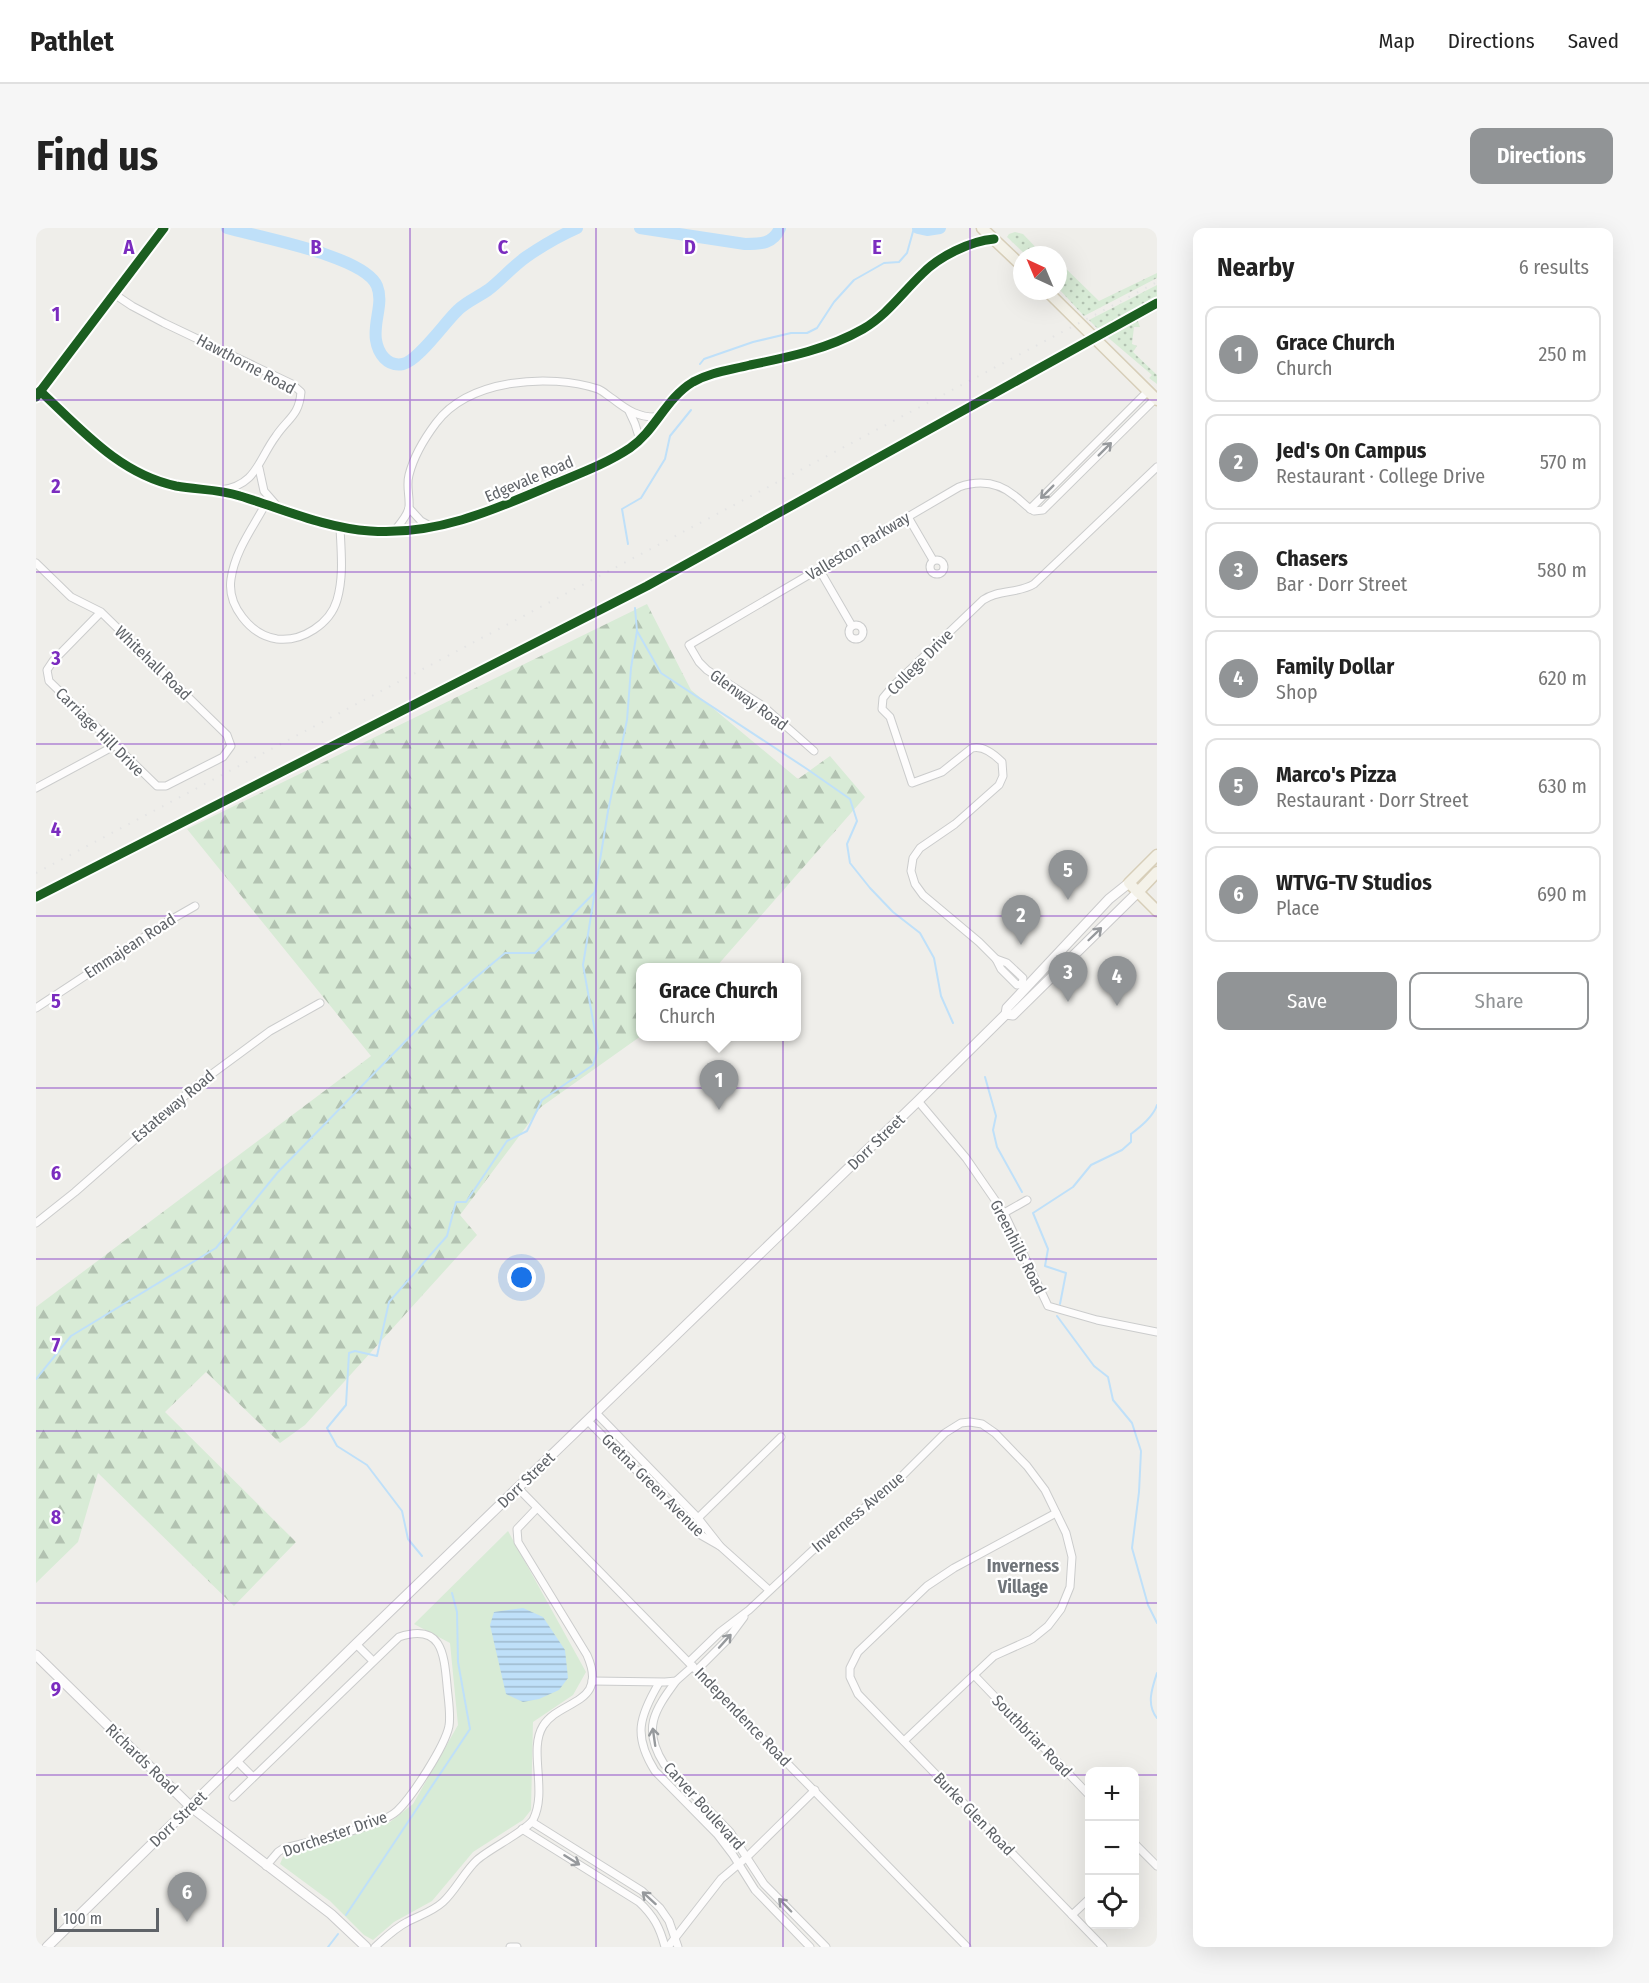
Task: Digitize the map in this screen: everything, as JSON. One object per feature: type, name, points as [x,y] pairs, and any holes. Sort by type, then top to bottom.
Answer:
[{"type":"main road","points":[[38,394],[164,228]]},
{"type":"main road","points":[[982,228],[1013,257]]},
{"type":"main road","points":[[1056,300],[1153,396]]},
{"type":"main road","name":"Dorr Street","points":[[47,1947],[356,1644],[918,1101],[1006,1014],[1007,1008],[1024,986],[1109,899],[1130,883],[1157,855]]},
{"type":"main road","name":"Dorr Street","points":[[1006,1014],[1013,1015],[1157,872]]},
{"type":"main road","points":[[1130,883],[1157,911]]},
{"type":"main road","name":"Richards Road","points":[[36,1655],[191,1807],[322,1907],[366,1947]]},
{"type":"street","name":"Edgevale Road","points":[[38,394],[99,447],[120,462],[151,478],[175,485],[219,490],[340,527],[372,531],[433,527],[485,513],[603,463],[640,440],[685,388],[701,378],[721,371],[804,354],[837,342],[864,328],[894,305],[923,272],[968,244],[994,239]]},
{"type":"street","name":"Hawthorne Road","points":[[114,294],[164,323],[292,384],[301,392],[300,405],[296,414],[277,434],[259,468],[230,489],[219,490]]},
{"type":"street","points":[[395,530],[409,507],[408,476],[420,446],[438,420],[453,406],[471,396],[488,389],[521,382],[570,383],[600,390],[629,411],[644,417],[658,417]]},
{"type":"street","points":[[1153,396],[1043,510],[1030,509],[1074,465],[1153,396]]},
{"type":"street","points":[[629,411],[636,424],[640,440]]},
{"type":"street","points":[[1074,465],[1082,472]]},
{"type":"street","name":"College Drive","points":[[1024,986],[1017,985],[1001,969],[996,959],[969,933],[923,895],[915,884],[911,864],[920,848],[961,819],[999,785],[1004,776],[1002,762],[986,750],[976,746],[942,772],[912,783],[890,717],[882,709],[882,703],[893,686],[983,600],[996,593],[1021,590],[1034,584],[1157,467]]},
{"type":"street","points":[[259,468],[264,491],[274,505],[282,511]]},
{"type":"street","name":"Valleston Parkway","points":[[689,645],[959,487],[982,483],[994,484],[1006,489],[1030,509]]},
{"type":"street","points":[[265,505],[239,549],[231,580],[231,593],[234,603],[245,620],[255,629],[277,639],[307,634],[319,626],[337,602],[342,579],[340,527]]},
{"type":"street","points":[[409,507],[421,521],[433,527]]},
{"type":"street","points":[[908,517],[933,560]]},
{"type":"street","name":"Whitehall Road","points":[[36,563],[71,597],[101,612],[230,738],[231,746],[223,757],[200,769]]},
{"type":"street","points":[[819,569],[852,626]]},
{"type":"street","name":"Carriage Hill Drive","points":[[101,612],[53,661],[47,670],[49,681],[157,786],[166,786],[200,769]]},
{"type":"street","name":"Glenway Road","points":[[689,645],[699,662],[707,670],[763,706],[814,751]]},
{"type":"street","points":[[36,788],[114,746]]},
{"type":"street","name":"Emmajean Road","points":[[36,1008],[195,906]]},
{"type":"street","name":"Estateway Road","points":[[36,1223],[75,1192],[193,1088],[270,1031],[320,1003]]},
{"type":"street","name":"Greenhills Road","points":[[918,1101],[966,1158],[1004,1213],[1048,1306],[1098,1320],[1157,1332]]},
{"type":"street","points":[[1004,1213],[1027,1200]]},
{"type":"street","name":"Gretna Green Avenue","points":[[592,1417],[695,1515],[720,1546],[769,1590]]},
{"type":"street","name":"Gretna Green Avenue","points":[[592,1417],[685,1520],[708,1541],[720,1546]]},
{"type":"street","name":"Inverness Avenue","points":[[676,1681],[727,1640],[749,1610],[769,1590],[845,1522],[898,1480],[945,1433],[961,1423],[982,1424],[995,1433],[1027,1466],[1045,1490],[1056,1513]]},
{"type":"street","points":[[685,1520],[695,1515],[781,1437]]},
{"type":"street","name":"Independence Road","points":[[518,1488],[815,1790],[961,1945]]},
{"type":"street","points":[[375,1947],[407,1922],[427,1914],[443,1902],[477,1860],[532,1822],[539,1794],[537,1740],[542,1728],[547,1721],[580,1700],[587,1693],[592,1681],[592,1667],[587,1655],[518,1542],[518,1529],[526,1517],[537,1508]]},
{"type":"street","points":[[904,1741],[994,1656],[1032,1639],[1048,1626],[1061,1609],[1070,1587],[1072,1557],[1066,1533],[1056,1513]]},
{"type":"street","name":"Burke Glen Road","points":[[1056,1513],[974,1557],[927,1586],[858,1652],[850,1668],[850,1677],[858,1694],[1103,1947]]},
{"type":"street","points":[[696,1531],[703,1524]]},
{"type":"street","name":"Dorchester Drive","points":[[233,1797],[399,1637],[410,1633],[421,1633],[438,1642],[445,1665],[449,1726],[442,1744],[408,1798],[395,1813],[374,1824],[284,1848],[266,1866]]},
{"type":"street","points":[[356,1644],[373,1661]]},
{"type":"street","name":"Southbriar Road","points":[[974,1675],[1085,1792]]},
{"type":"street","points":[[592,1681],[659,1683],[676,1681]]},
{"type":"street","name":"Carver Boulevard","points":[[676,1681],[660,1702],[653,1719],[652,1736],[656,1751],[664,1764],[730,1832],[765,1884],[826,1947]]},
{"type":"street","name":"Carver Boulevard","points":[[659,1683],[645,1706],[642,1717],[642,1741],[655,1771],[717,1834],[755,1890],[810,1947]]},
{"type":"street","points":[[238,1762],[253,1777]]},
{"type":"street","points":[[522,1828],[639,1902],[651,1913],[658,1924],[667,1947],[721,1879],[748,1856],[815,1790]]},
{"type":"street","points":[[532,1822],[642,1891],[660,1908],[676,1937],[678,1947]]},
{"type":"street","points":[[1139,1851],[1157,1866]]},
{"type":"street","points":[[1072,1915],[1085,1902]]},
{"type":"street","points":[[510,1947],[518,1947]]},
{"type":"green space","points":[[1015,232],[1023,234],[1034,246],[1016,246],[1007,237]]},
{"type":"green space","points":[[1067,270],[1099,301],[1157,273],[1157,278],[1084,316],[1067,298]]},
{"type":"green space","points":[[1157,285],[1157,300],[1100,331],[1089,320]]},
{"type":"green space","points":[[1157,306],[1157,310],[1138,321],[1140,327],[1134,327],[1132,344],[1137,346],[1133,352],[1157,375],[1157,384],[1149,378],[1152,375],[1105,335]]},
{"type":"green space","points":[[647,604],[691,690],[798,779],[830,756],[865,797],[720,963],[636,963],[636,1040],[541,1107],[460,1215],[477,1235],[305,1425],[280,1443],[206,1372],[165,1412],[296,1542],[234,1606],[98,1473],[78,1542],[36,1583],[36,1307],[371,1056],[187,829]]},
{"type":"green space","points":[[508,1531],[586,1672],[573,1695],[533,1722],[531,1810],[523,1820],[473,1852],[432,1901],[394,1922],[373,1940],[364,1935],[330,1901],[280,1864],[283,1857],[390,1822],[413,1804],[458,1725],[450,1643],[414,1624]]},
{"type":"water","points":[[523,1608],[543,1617],[565,1650],[568,1678],[559,1690],[539,1699],[523,1702],[506,1694],[490,1625],[494,1612]]},
{"type":"waterway","points":[[227,228],[309,249],[353,266],[368,275],[379,292],[375,333],[377,345],[384,358],[397,364],[403,364],[416,356],[458,310],[488,290],[521,261],[551,241],[577,228]]},
{"type":"waterway","points":[[640,228],[745,244],[770,240],[780,228]]},
{"type":"waterway","points":[[700,364],[704,359],[753,342],[791,333],[807,333],[817,328],[834,302],[854,280],[884,263],[899,262],[907,253],[914,228]]},
{"type":"waterway","points":[[918,228],[927,230],[940,228]]},
{"type":"waterway","points":[[628,544],[622,509],[641,498],[665,459],[670,436],[691,410]]},
{"type":"waterway","points":[[635,608],[637,631],[661,673],[850,799],[857,821],[847,844],[850,863],[893,912],[920,933],[934,958],[941,996],[953,1023]]},
{"type":"waterway","points":[[422,1556],[408,1539],[402,1511],[367,1465],[337,1446],[327,1428],[346,1405],[349,1353],[355,1351],[377,1356],[389,1302],[447,1236],[456,1202],[466,1202],[507,1141],[527,1131],[542,1100],[593,1065],[598,1048],[583,965],[608,811],[627,720],[631,668],[637,631]]},
{"type":"waterway","points":[[36,1379],[71,1336],[216,1248],[278,1172],[431,1015],[505,953],[535,953],[596,891]]},
{"type":"waterway","points":[[985,1077],[996,1116],[993,1130],[997,1147],[1022,1192]]},
{"type":"waterway","points":[[1060,1304],[1066,1273],[1045,1266],[1048,1249],[1033,1213],[1073,1187],[1091,1165],[1122,1150],[1131,1142],[1131,1134],[1149,1118],[1157,1105]]},
{"type":"waterway","points":[[1057,1316],[1094,1366],[1108,1377],[1113,1400],[1132,1423],[1141,1451],[1132,1548],[1148,1605],[1157,1623]]},
{"type":"waterway","points":[[346,1915],[470,1729],[458,1662],[457,1612],[452,1593]]},
{"type":"waterway","points":[[1157,1673],[1151,1702],[1157,1718]]},
{"type":"waterway","points":[[328,1947],[338,1934]]},
{"type":"railway","points":[[36,873],[1157,282]]},
{"type":"cycle path","points":[[36,397],[164,228]]},
{"type":"cycle path","points":[[40,391],[102,448],[119,461],[155,480],[176,486],[232,494],[304,517],[353,529],[370,531],[418,529],[486,512],[611,459],[639,441],[675,397],[693,382],[721,372],[808,352],[850,336],[880,317],[937,262],[965,246],[994,239]]},
{"type":"cycle path","points":[[36,897],[647,586],[1157,303]]},
{"type":"place","name":"Marco's Pizza","points":[[1068,900]]},
{"type":"place","name":"Jed's On Campus","points":[[1021,945]]},
{"type":"place","name":"Chasers","points":[[1068,1002]]},
{"type":"place","name":"Family Dollar","points":[[1117,1006]]},
{"type":"place","name":"Grace Church","points":[[719,1110]]},
{"type":"place","name":"WTVG-TV Studios","points":[[187,1922]]},
{"type":"district","name":"Inverness Village","points":[[1023,1576]]}]
